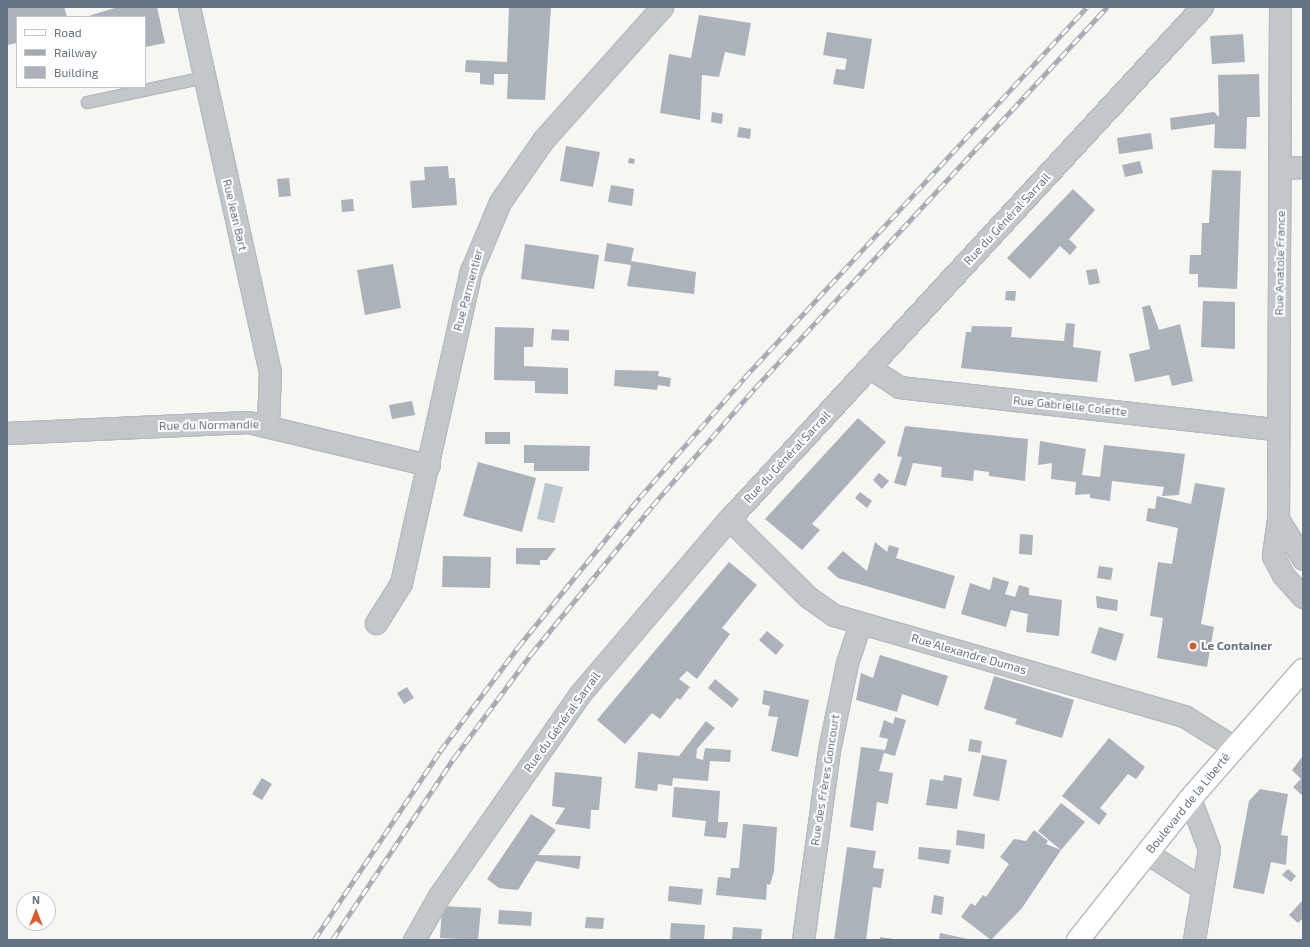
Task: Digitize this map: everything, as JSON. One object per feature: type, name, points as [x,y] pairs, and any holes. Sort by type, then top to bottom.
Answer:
[{"type":"main road","name":"Boulevard de la Liberté","points":[[1078,940],[1190,799],[1303,670]]},
{"type":"street","name":"Rue Jean Bart","points":[[189,7],[270,370],[268,424]]},
{"type":"street","name":"Rue Parmentier","points":[[376,623],[401,583],[429,465],[471,271],[500,202],[544,139],[662,7]]},
{"type":"street","name":"Rue du Général Sarrail","points":[[414,940],[439,896],[579,695],[729,519],[1202,7]]},
{"type":"street","name":"Rue Anatole France","points":[[1280,7],[1282,168],[1276,429],[1278,519],[1274,556],[1283,575],[1303,598]]},
{"type":"street","points":[[1282,168],[1303,167]]},
{"type":"street","name":"Rue Gabrielle Colette","points":[[870,368],[899,387],[1276,429]]},
{"type":"street","name":"Rue du Normandie","points":[[7,433],[248,422],[268,424],[429,465]]},
{"type":"street","name":"Rue Alexandre Dumas","points":[[729,519],[808,598],[834,615],[860,624],[1184,716],[1234,747]]},
{"type":"street","points":[[1278,519],[1303,559]]},
{"type":"street","name":"Rue des Frères Goncourt","points":[[803,940],[829,750],[847,663],[860,624]]},
{"type":"street","points":[[1190,799],[1208,849],[1200,887],[1194,940]]},
{"type":"street","points":[[1147,853],[1200,887]]},
{"type":"lane","points":[[87,102],[205,78]]},
{"type":"shaded area","points":[[545,483],[563,487],[554,523],[537,519]]},
{"type":"building","points":[[7,7],[64,7],[67,16],[16,16],[16,43],[7,45]]},
{"type":"building","points":[[118,7],[157,7],[165,43],[146,47],[146,16],[88,16]]},
{"type":"building","points":[[509,7],[551,7],[545,100],[507,99],[508,74],[494,74],[494,85],[480,84],[480,73],[465,72],[466,60],[507,62]]},
{"type":"building","points":[[699,15],[751,23],[745,56],[725,52],[719,77],[702,75],[700,120],[660,113],[669,54],[691,58]]},
{"type":"building","points":[[827,32],[872,39],[864,89],[833,84],[836,69],[845,70],[847,59],[823,55]]},
{"type":"building","points":[[1243,34],[1245,62],[1212,64],[1210,36]]},
{"type":"building","points":[[1259,74],[1260,117],[1247,117],[1246,149],[1214,148],[1215,124],[1171,130],[1170,118],[1214,112],[1219,117],[1218,75]]},
{"type":"building","points":[[712,112],[723,114],[722,124],[711,122]]},
{"type":"building","points":[[739,127],[751,129],[750,139],[737,137]]},
{"type":"building","points":[[1151,133],[1153,149],[1119,154],[1117,138]]},
{"type":"building","points":[[566,146],[600,152],[593,187],[560,181]]},
{"type":"building","points":[[629,158],[635,159],[634,164],[628,163]]},
{"type":"building","points":[[1140,161],[1143,173],[1125,177],[1122,165]]},
{"type":"building","points":[[448,166],[449,178],[455,178],[457,205],[412,208],[410,181],[425,180],[424,167]]},
{"type":"building","points":[[1212,170],[1241,171],[1237,289],[1198,287],[1198,274],[1189,274],[1190,255],[1201,255],[1202,223],[1209,223]]},
{"type":"building","points":[[289,178],[291,196],[279,197],[277,179]]},
{"type":"building","points":[[611,185],[634,189],[632,206],[608,202]]},
{"type":"building","points":[[1073,189],[1095,210],[1069,239],[1077,247],[1070,255],[1060,246],[1030,279],[1007,258]]},
{"type":"building","points":[[353,199],[354,211],[342,212],[341,200]]},
{"type":"building","points":[[607,243],[634,248],[631,261],[696,272],[694,294],[627,286],[631,265],[604,261]]},
{"type":"building","points":[[525,244],[599,255],[594,289],[521,279]]},
{"type":"building","points":[[393,264],[401,308],[365,315],[357,270]]},
{"type":"building","points":[[1097,269],[1100,283],[1089,285],[1086,270]]},
{"type":"building","points":[[1006,291],[1016,291],[1015,301],[1005,300]]},
{"type":"building","points":[[1203,301],[1235,302],[1235,349],[1201,347]]},
{"type":"building","points":[[1150,305],[1159,330],[1180,324],[1193,381],[1172,386],[1169,375],[1135,382],[1129,354],[1150,349],[1142,307]]},
{"type":"building","points":[[1066,323],[1075,324],[1073,347],[1101,351],[1097,382],[961,368],[966,332],[971,332],[972,326],[1012,327],[1011,337],[1064,341]]},
{"type":"building","points":[[495,327],[534,328],[533,347],[524,347],[524,366],[568,368],[568,394],[535,393],[535,381],[494,380]]},
{"type":"building","points":[[552,329],[569,330],[569,341],[551,340]]},
{"type":"building","points":[[615,370],[659,371],[658,376],[671,378],[670,387],[658,385],[657,390],[614,386]]},
{"type":"building","points":[[412,401],[415,415],[392,419],[389,405]]},
{"type":"building","points":[[858,418],[886,442],[812,524],[820,530],[802,550],[765,519]]},
{"type":"building","points":[[905,426],[1028,439],[1025,481],[989,476],[989,472],[974,470],[973,481],[941,477],[942,467],[913,463],[906,486],[894,483],[902,457],[897,456]]},
{"type":"building","points":[[485,432],[510,432],[510,444],[485,444]]},
{"type":"building","points":[[1040,441],[1086,449],[1082,475],[1100,477],[1104,445],[1185,454],[1179,495],[1162,496],[1164,487],[1112,481],[1110,501],[1090,498],[1090,494],[1075,495],[1076,482],[1051,479],[1052,463],[1038,465]]},
{"type":"building","points":[[524,445],[590,446],[589,471],[534,471],[534,463],[524,463]]},
{"type":"building","points":[[478,462],[536,478],[522,532],[463,516]]},
{"type":"building","points":[[879,473],[889,481],[882,489],[873,480]]},
{"type":"building","points":[[1195,483],[1225,488],[1201,624],[1214,627],[1207,667],[1157,658],[1163,618],[1150,616],[1158,562],[1172,564],[1178,528],[1146,521],[1148,508],[1155,509],[1157,496],[1191,504]]},
{"type":"building","points":[[860,492],[872,501],[867,508],[855,498]]},
{"type":"building","points":[[1020,534],[1033,535],[1032,555],[1019,554]]},
{"type":"building","points":[[875,542],[887,552],[889,545],[899,548],[896,558],[955,576],[945,609],[838,578],[827,568],[843,551],[867,571]]},
{"type":"building","points":[[516,548],[556,548],[547,560],[540,560],[540,565],[516,564]]},
{"type":"building","points":[[443,556],[491,557],[490,588],[442,587]]},
{"type":"building","points":[[729,562],[757,585],[722,628],[730,634],[697,679],[687,671],[679,679],[690,687],[680,700],[677,698],[660,719],[652,713],[625,744],[597,720]]},
{"type":"building","points":[[1099,566],[1113,568],[1111,580],[1097,578]]},
{"type":"building","points":[[993,577],[1009,582],[1005,594],[1015,597],[1019,585],[1029,588],[1029,595],[1062,600],[1059,636],[1026,632],[1028,614],[1011,610],[1006,627],[961,614],[970,583],[990,590]]},
{"type":"building","points":[[1096,596],[1118,600],[1117,611],[1097,608]]},
{"type":"building","points":[[1099,627],[1124,634],[1116,661],[1091,653]]},
{"type":"building","points":[[767,631],[784,645],[776,655],[759,640]]},
{"type":"building","points":[[880,655],[948,676],[938,706],[902,694],[897,712],[856,700],[861,673],[873,678]]},
{"type":"building","points":[[994,676],[1074,700],[1062,738],[1015,724],[1017,719],[984,709]]},
{"type":"building","points":[[715,679],[739,699],[732,708],[708,688]]},
{"type":"building","points":[[407,687],[414,698],[404,704],[397,693]]},
{"type":"building","points":[[764,690],[809,700],[798,757],[771,751],[778,717],[768,716],[770,706],[762,704]]},
{"type":"building","points":[[895,717],[906,720],[895,756],[884,753],[879,771],[893,773],[888,804],[877,802],[873,831],[850,827],[861,747],[885,750],[888,739],[879,737],[884,720],[893,724]]},
{"type":"building","points":[[706,721],[715,728],[697,749],[696,758],[703,760],[705,748],[731,750],[730,762],[710,761],[708,781],[673,778],[672,786],[658,784],[657,791],[635,788],[638,752],[679,756]]},
{"type":"building","points":[[1109,738],[1145,767],[1136,779],[1128,774],[1100,808],[1107,814],[1099,825],[1062,796]]},
{"type":"building","points":[[970,739],[982,741],[980,753],[968,751]]},
{"type":"building","points":[[982,755],[1007,760],[999,801],[973,796]]},
{"type":"building","points":[[1303,756],[1303,796],[1293,787],[1301,779],[1292,770]]},
{"type":"building","points":[[555,772],[602,777],[599,810],[591,810],[590,829],[555,824],[565,808],[552,806]]},
{"type":"building","points":[[944,775],[962,778],[957,809],[926,805],[930,779],[943,781]]},
{"type":"building","points":[[262,778],[272,784],[262,800],[252,794]]},
{"type":"building","points":[[674,787],[720,791],[718,822],[728,822],[726,838],[704,836],[706,821],[672,817]]},
{"type":"building","points":[[1260,789],[1288,794],[1281,835],[1288,836],[1286,865],[1271,862],[1264,894],[1233,888],[1249,801]]},
{"type":"building","points":[[1061,803],[1085,822],[1061,850],[1038,831]]},
{"type":"building","points":[[531,814],[556,830],[538,855],[581,856],[579,869],[536,861],[518,890],[499,888],[487,879]]},
{"type":"building","points":[[743,824],[777,827],[774,871],[770,885],[767,884],[766,900],[716,895],[718,877],[730,878],[731,868],[739,868]]},
{"type":"building","points":[[957,830],[985,834],[984,849],[956,845]]},
{"type":"building","points":[[1034,830],[1048,841],[1046,844],[1061,850],[1022,908],[991,940],[961,917],[971,903],[975,906],[983,895],[986,897],[1009,864],[1000,857],[1014,839],[1026,841]]},
{"type":"building","points":[[847,847],[876,851],[873,868],[884,869],[881,888],[873,887],[866,940],[834,940]]},
{"type":"building","points":[[919,847],[951,850],[949,864],[918,859]]},
{"type":"building","points":[[1288,869],[1296,876],[1291,882],[1282,875]]},
{"type":"building","points":[[669,886],[703,889],[701,905],[668,901]]},
{"type":"building","points":[[934,895],[944,897],[942,915],[931,913]]},
{"type":"building","points":[[1303,900],[1303,918],[1298,923],[1289,915]]},
{"type":"building","points":[[442,906],[481,908],[478,940],[440,938]]},
{"type":"building","points":[[499,910],[532,912],[531,926],[498,924]]},
{"type":"building","points":[[586,917],[604,918],[603,929],[585,928]]},
{"type":"building","points":[[671,923],[705,925],[704,940],[670,940]]},
{"type":"building","points":[[733,927],[762,929],[761,940],[732,940]]},
{"type":"building","points":[[940,933],[968,939],[968,940],[939,940]]},
{"type":"building","points":[[880,937],[894,939],[894,940],[880,940]]},
{"type":"railway","points":[[314,940],[440,751],[518,647],[640,497],[744,378],[1087,7]]},
{"type":"railway","points":[[332,940],[454,758],[531,654],[652,506],[755,388],[1107,7]]},
{"type":"place","name":"Le Container","points":[[1193,646]]}]
